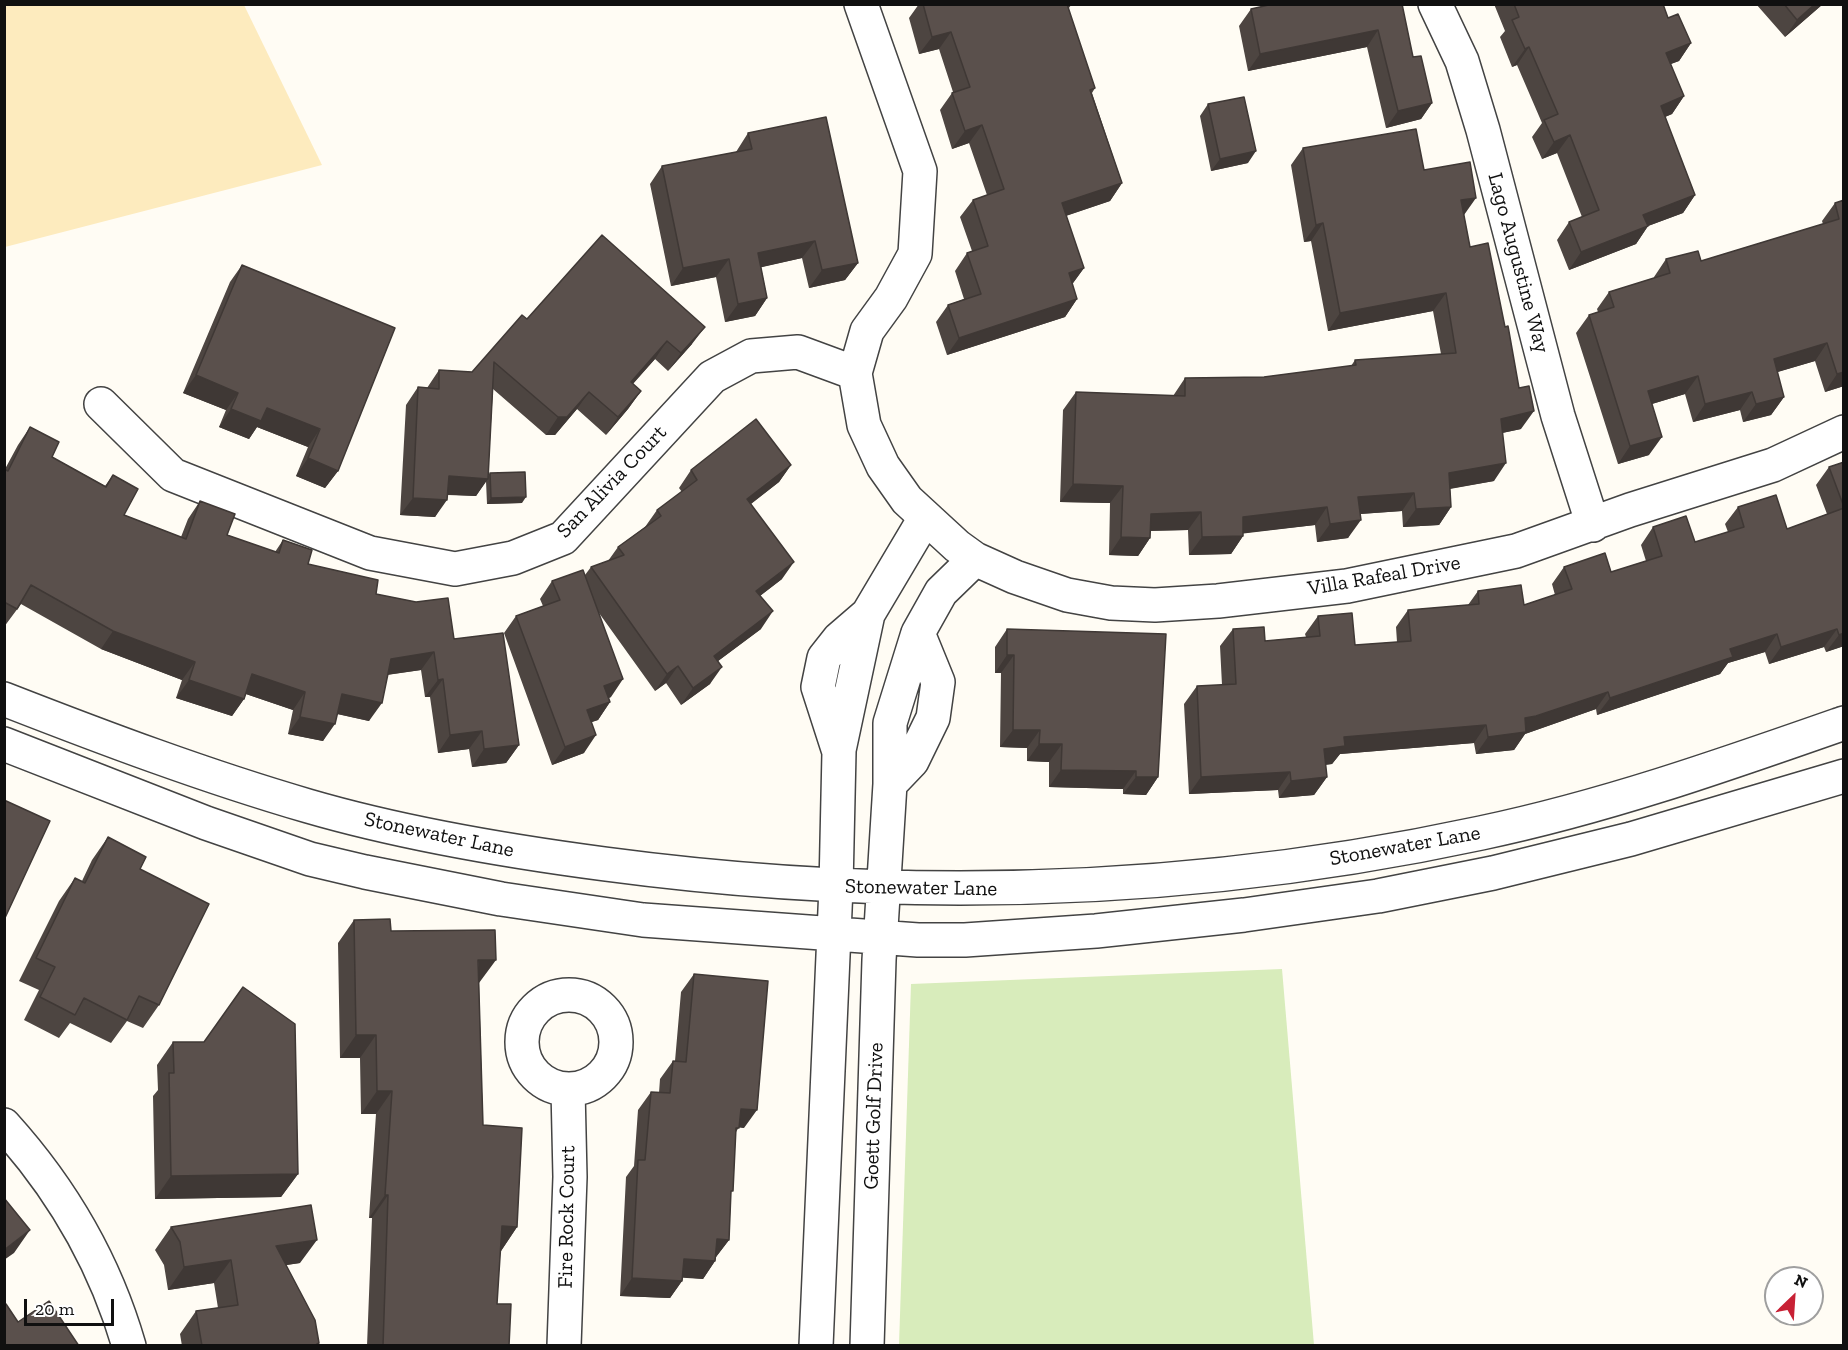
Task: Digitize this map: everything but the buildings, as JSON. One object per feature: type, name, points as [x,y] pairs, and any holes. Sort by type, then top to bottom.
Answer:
[{"type":"street","points":[[855,373],[867,331],[891,298],[915,254],[920,171],[861,4]]},
{"type":"street","name":"Lago Augustine Way","points":[[1435,4],[1462,61],[1483,130],[1558,416],[1593,525]]},
{"type":"street","name":"San Alivia Court","points":[[101,404],[173,475],[370,553],[455,569],[513,558],[564,538],[712,376],[751,356],[798,352],[855,373]]},
{"type":"street","name":"Villa Rafeal Drive","points":[[855,373],[864,425],[883,466],[907,501],[925,518],[975,559],[1014,577],[1078,597],[1111,603],[1207,602],[1347,586],[1516,551],[1630,510],[1773,465],[1844,432]]},
{"type":"street","points":[[816,1346],[836,887],[838,752],[868,614],[925,518]]},
{"type":"street","name":"Goett Golf Drive","points":[[867,1346],[880,939],[890,784],[890,723],[918,633],[941,591],[975,559]]},
{"type":"street","name":"Stonewater Lane","points":[[4,699],[216,776],[311,807],[424,833],[563,859],[650,870],[836,887],[1019,889],[1093,885],[1159,880],[1344,858],[1478,834],[1547,818],[1674,782],[1844,723]]},
{"type":"street","name":"Stonewater Lane","points":[[4,744],[206,823],[334,866],[501,900],[585,912],[681,923],[880,939],[965,940],[1096,931],[1245,915],[1378,896],[1493,873],[1610,844],[1844,776]]},
{"type":"street","name":"Fire Rock Court","points":[[564,1346],[570,1177],[568,1089]]},
{"type":"street","points":[[4,1125],[28,1151],[60,1196],[85,1239],[109,1288],[129,1346]]},
{"type":"green space","points":[[1282,969],[1314,1345],[899,1345],[911,984]]},
{"type":"sand","points":[[5,4],[244,5],[322,165],[5,247]]}]
